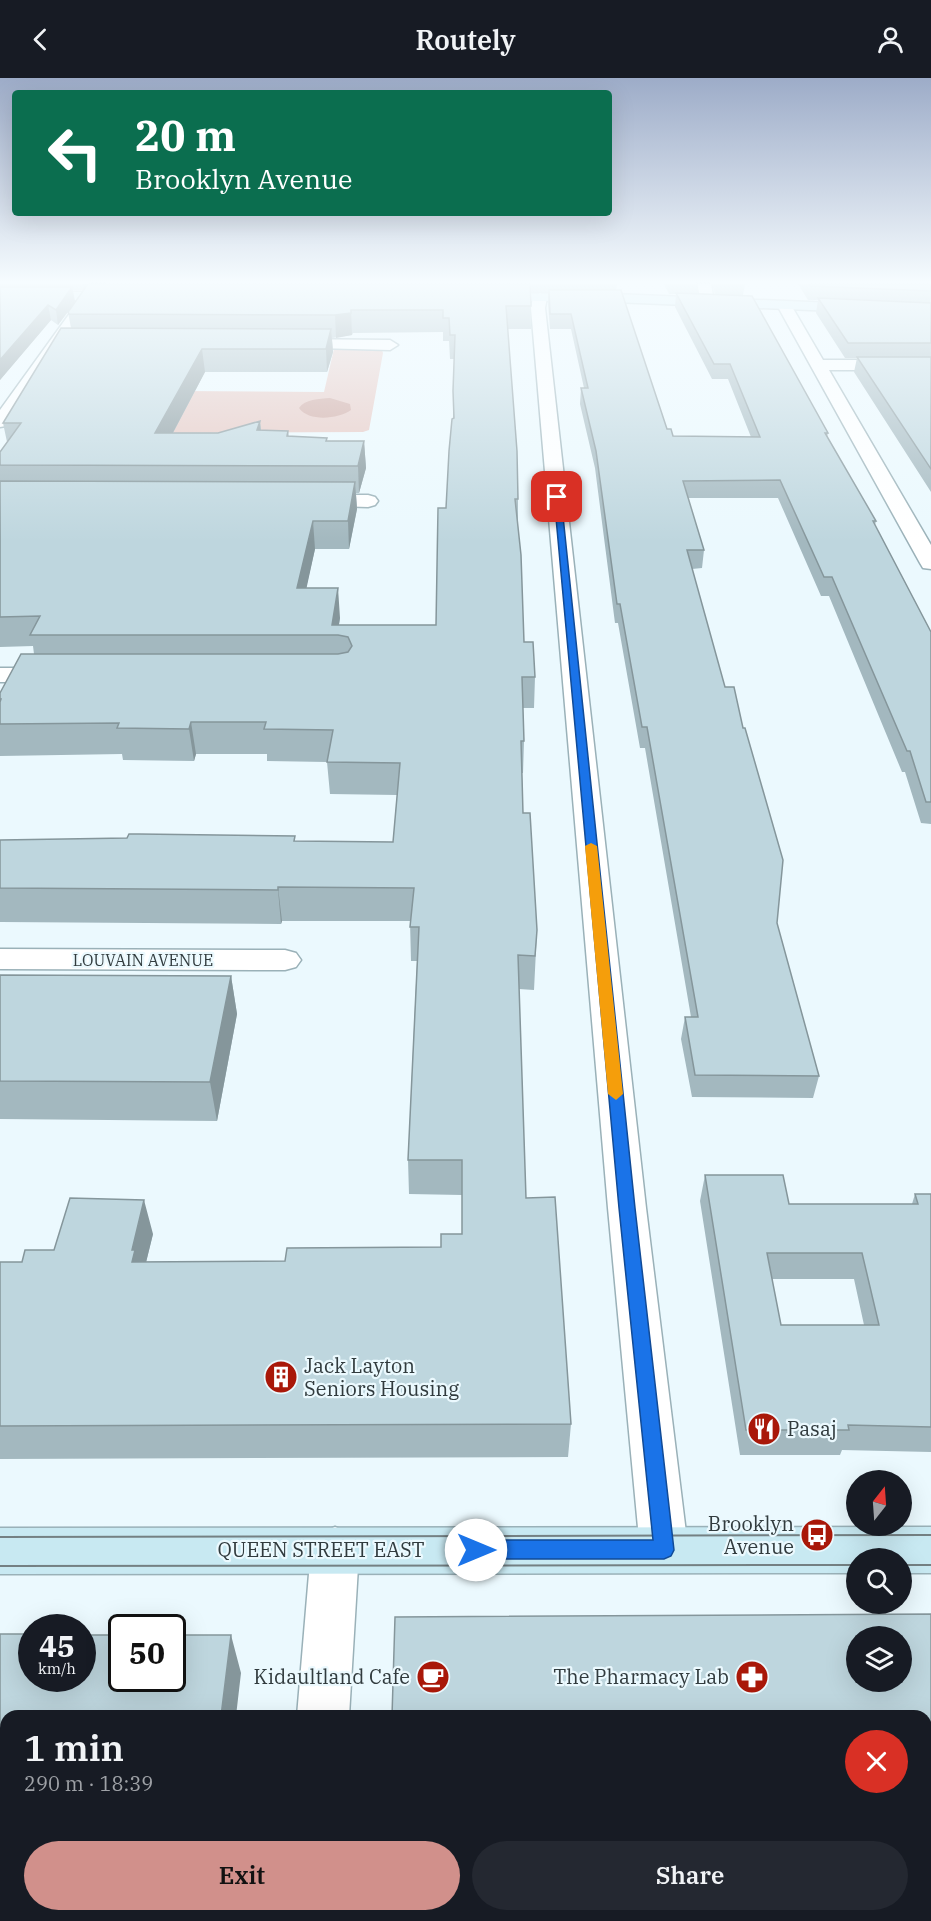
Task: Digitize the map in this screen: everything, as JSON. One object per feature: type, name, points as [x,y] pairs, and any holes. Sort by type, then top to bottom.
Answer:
[{"type":"street","points":[[0,422],[43,370]]},
{"type":"street","points":[[544,370],[627,1208],[664,1550]]},
{"type":"street","points":[[820,370],[931,563]]},
{"type":"street","points":[[297,501],[368,501]]},
{"type":"street","points":[[0,675],[80,675]]},
{"type":"street","name":"LOUVAIN AVENUE","points":[[0,959],[285,960]]},
{"type":"street","points":[[323,1710],[335,1550]]},
{"type":"street","name":"QUEEN STREET EAST","points":[[0,1551],[931,1550]]},
{"type":"shaded area","points":[[329,370],[380,370],[369,430],[363,432],[158,433],[179,391],[324,392]]},
{"type":"shaded area","points":[[330,398],[350,404],[351,410],[324,418],[310,415],[299,408],[309,401]]},
{"type":"building","points":[[35,370],[190,370],[155,433],[218,433],[260,421],[257,430],[288,431],[287,436],[327,438],[326,441],[364,441],[358,466],[0,465],[0,452],[21,423],[3,423]]},
{"type":"building","points":[[454,370],[511,370],[517,451],[518,499],[515,499],[521,555],[524,642],[533,642],[535,677],[522,677],[523,813],[530,813],[537,930],[535,956],[518,955],[526,1198],[555,1197],[571,1424],[0,1426],[0,1262],[22,1262],[25,1250],[54,1250],[70,1198],[144,1200],[132,1250],[135,1250],[132,1262],[285,1261],[287,1248],[441,1247],[441,1234],[462,1234],[462,1160],[408,1160],[419,927],[410,927],[414,888],[278,887],[278,890],[0,888],[0,840],[127,838],[129,834],[139,834],[295,836],[294,841],[393,842],[400,763],[327,762],[333,730],[264,729],[266,722],[191,722],[189,729],[117,728],[119,723],[0,724],[0,693],[21,654],[338,654],[348,652],[352,646],[348,637],[338,635],[30,635],[40,616],[0,617],[0,481],[355,482],[348,521],[313,521],[297,588],[338,588],[332,625],[436,625],[438,508],[446,508],[449,451],[452,419],[454,418]]},
{"type":"building","points":[[584,370],[647,370],[667,429],[671,429],[673,436],[760,437],[732,370],[793,370],[828,433],[825,433],[876,521],[873,521],[931,632],[931,802],[926,802],[910,751],[907,751],[832,577],[824,577],[780,480],[683,481],[704,550],[687,550],[725,687],[734,687],[743,728],[745,728],[783,860],[777,923],[819,1076],[695,1075],[685,1017],[698,1017],[647,727],[642,727],[620,604],[617,604],[596,451],[581,388],[588,388]]},
{"type":"building","points":[[866,370],[931,370],[931,469]]},
{"type":"building","points":[[0,975],[231,976],[210,1082],[0,1081]]},
{"type":"building","points":[[705,1175],[783,1175],[789,1204],[918,1204],[915,1194],[931,1194],[931,1427],[848,1425],[849,1430],[746,1430]],"holes":[[[767,1253],[862,1253],[879,1325],[781,1325]]]},
{"type":"building","points":[[931,1614],[931,1710],[392,1710],[395,1617]]},
{"type":"building","points":[[0,1634],[18,1634],[18,1692],[96,1692],[96,1635],[108,1635],[108,1692],[186,1692],[186,1635],[231,1635],[222,1710],[0,1710]]},
{"type":"tram line","points":[[0,1537],[931,1535]]},
{"type":"tram line","points":[[0,1566],[846,1565]]},
{"type":"tram line","points":[[912,1565],[931,1565]]},
{"type":"slow traffic","points":[[591,846],[616,1094]]},
{"type":"place","name":"Jack Layton Seniors Housing","points":[[281,1377]]},
{"type":"place","name":"Pasaj","points":[[764,1429]]},
{"type":"place","name":"Brooklyn Avenue","points":[[817,1535]]},
{"type":"place","name":"Kidaultland Cafe","points":[[433,1677]]},
{"type":"place","name":"The Pharmacy Lab","points":[[752,1677]]},
{"type":"route","points":[[476,1550],[664,1550],[627,1208],[557,497]]}]
